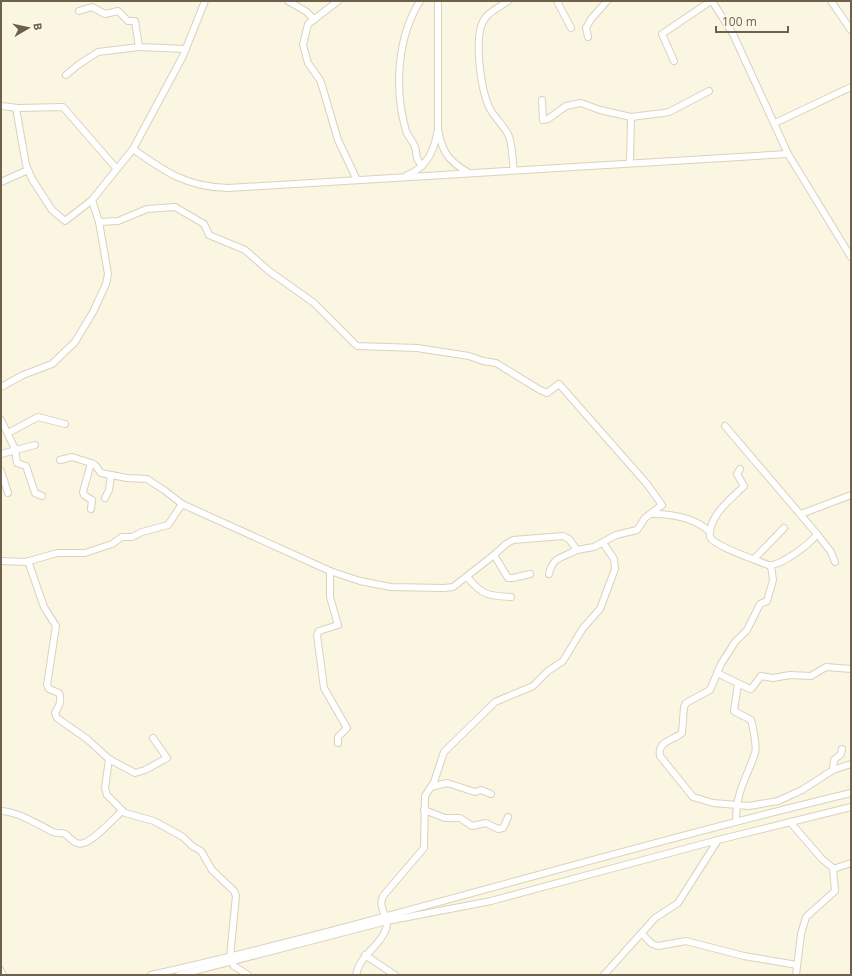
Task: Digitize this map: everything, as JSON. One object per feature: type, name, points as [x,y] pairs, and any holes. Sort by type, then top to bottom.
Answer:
[{"type":"street","points":[[95,9],[97,1]]},
{"type":"street","points":[[16,108],[28,170],[32,179],[52,210],[63,221],[66,221],[92,200],[116,168],[133,149],[186,49],[204,1]]},
{"type":"street","points":[[288,1],[308,12],[314,20]]},
{"type":"street","points":[[338,1],[314,20],[306,29],[303,45],[306,57],[320,80],[336,135],[357,180]]},
{"type":"street","points":[[420,1],[406,29],[400,82],[401,103],[407,132],[414,145],[415,157],[422,166]]},
{"type":"street","points":[[438,1],[438,129],[443,150],[458,167],[470,173]]},
{"type":"street","points":[[508,1],[486,17],[481,30],[478,55],[485,97],[499,123],[508,135],[514,170]]},
{"type":"street","points":[[557,1],[571,28]]},
{"type":"street","points":[[588,36],[586,28],[591,19],[607,1]]},
{"type":"street","points":[[674,61],[662,34],[712,1],[733,34],[788,154],[851,257]]},
{"type":"street","points":[[830,1],[851,30]]},
{"type":"street","points":[[79,11],[92,7],[105,14],[118,11],[128,21],[134,21],[139,47]]},
{"type":"street","points":[[66,76],[78,65],[98,52],[139,47],[186,49]]},
{"type":"street","points":[[775,123],[851,87]]},
{"type":"street","points":[[542,100],[543,120],[548,119],[566,106],[581,103],[600,110],[630,117],[669,112],[709,91]]},
{"type":"street","points":[[1,106],[16,108],[63,107],[116,168]]},
{"type":"street","points":[[630,117],[630,162]]},
{"type":"street","points":[[402,178],[422,166],[432,154],[438,129]]},
{"type":"street","points":[[133,149],[166,173],[187,182],[207,188],[402,178],[630,162],[788,154]]},
{"type":"street","points":[[2,180],[28,170]]},
{"type":"street","points":[[1,387],[23,375],[52,364],[77,339],[93,312],[108,280],[108,274],[99,222],[92,200]]},
{"type":"street","points":[[99,222],[118,221],[147,209],[177,207],[204,224],[209,235],[245,250],[269,271],[314,303],[357,346],[417,348],[469,356],[483,361],[496,363],[547,393],[559,384],[647,484],[661,502],[661,508],[643,520],[637,530],[616,535],[603,544],[577,550],[553,562],[549,574]]},
{"type":"street","points":[[8,433],[38,417],[65,424]]},
{"type":"street","points":[[1,420],[15,450],[17,463],[26,466],[35,493],[42,496]]},
{"type":"street","points":[[724,426],[801,514],[831,552],[835,562]]},
{"type":"street","points":[[1,454],[35,445]]},
{"type":"street","points":[[60,460],[72,457],[95,464],[101,473],[150,481],[182,504],[330,572],[365,583],[392,587],[449,588],[467,577],[509,542],[525,538],[542,539],[566,537],[577,550]]},
{"type":"street","points":[[91,463],[83,492],[84,495],[92,500],[91,509]]},
{"type":"street","points":[[740,469],[737,474],[744,486],[718,514],[712,523],[710,532],[713,541],[771,566]]},
{"type":"street","points":[[1,471],[8,493]]},
{"type":"street","points":[[105,498],[109,490],[111,475]]},
{"type":"street","points":[[801,514],[851,495]]},
{"type":"street","points":[[1,561],[28,561],[57,553],[85,553],[112,544],[122,537],[132,537],[142,532],[165,527],[170,523],[182,504]]},
{"type":"street","points":[[653,514],[674,515],[697,523],[710,532]]},
{"type":"street","points":[[754,559],[784,528]]},
{"type":"street","points":[[771,566],[804,548],[817,534]]},
{"type":"street","points":[[356,975],[359,964],[383,935],[387,926],[381,905],[383,896],[424,848],[425,796],[431,787],[444,752],[492,705],[533,686],[548,671],[565,658],[583,628],[600,609],[615,569],[614,559],[603,544]]},
{"type":"street","points":[[494,555],[508,578],[530,574]]},
{"type":"street","points":[[28,561],[44,608],[56,626],[47,685],[49,689],[60,693],[61,697],[56,717],[87,738],[109,759],[135,773],[145,770],[167,758],[153,738]]},
{"type":"street","points":[[771,566],[773,580],[767,601],[759,606],[746,630],[735,642],[708,692],[686,703],[684,707],[682,733],[664,743],[659,753],[669,769],[693,797],[713,803],[750,806],[778,801],[802,790],[833,770],[851,764]]},
{"type":"street","points":[[330,572],[330,597],[338,625],[320,631],[317,635],[324,688],[348,728],[338,737],[338,743]]},
{"type":"street","points":[[467,577],[483,593],[496,597],[511,597]]},
{"type":"street","points":[[717,673],[751,689],[761,676],[773,678],[790,675],[810,676],[826,667],[851,669]]},
{"type":"street","points":[[736,821],[736,805],[742,784],[756,752],[751,720],[734,711],[738,684]]},
{"type":"street","points":[[833,770],[834,760],[841,754],[842,749]]},
{"type":"street","points":[[109,759],[105,791],[122,810],[154,821],[183,837],[203,853],[212,870],[236,893],[231,959],[234,966],[248,975]]},
{"type":"street","points":[[431,787],[447,783],[475,792],[481,790],[491,794]]},
{"type":"street","points":[[151,975],[231,959],[386,919],[736,821],[851,793]]},
{"type":"street","points":[[386,919],[491,901],[718,840],[851,807]]},
{"type":"street","points":[[1,811],[43,826],[54,832],[65,834],[73,841],[80,844],[101,830],[122,810]]},
{"type":"street","points":[[424,810],[445,818],[460,818],[472,826],[486,823],[498,829],[503,828],[508,817]]},
{"type":"street","points":[[790,822],[833,869],[835,891],[806,917],[801,934],[796,975]]},
{"type":"street","points":[[604,975],[655,918],[678,903],[718,840]]},
{"type":"street","points":[[833,869],[851,863]]},
{"type":"street","points":[[642,934],[652,944],[658,946],[686,942],[744,956],[797,965]]},
{"type":"street","points":[[365,955],[395,975]]},
{"type":"street","points":[[179,975],[188,974],[231,959]]},
{"type":"street","points":[[1,971],[3,975]]}]
